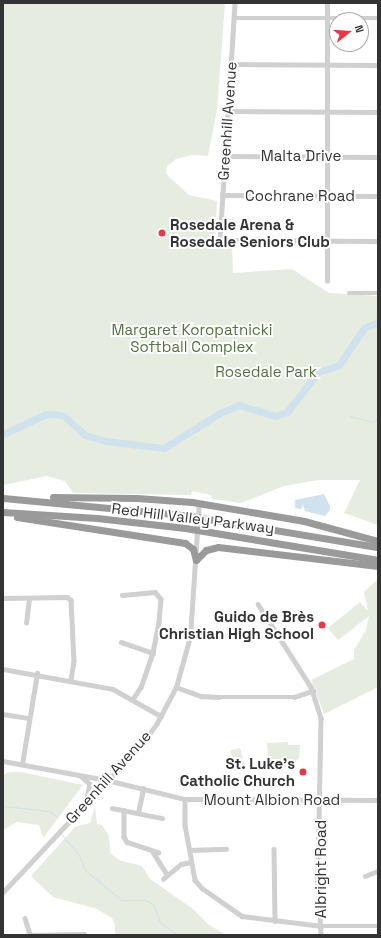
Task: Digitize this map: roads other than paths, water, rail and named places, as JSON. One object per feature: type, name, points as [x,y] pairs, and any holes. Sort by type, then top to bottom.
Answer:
[{"type":"highway","name":"Red Hill Valley Parkway","points":[[3,498],[231,522],[378,547]]},
{"type":"highway","points":[[30,500],[137,498],[304,521],[378,541]]},
{"type":"highway","name":"Red Hill Valley Parkway","points":[[3,512],[97,518],[185,528],[378,560]]},
{"type":"highway","points":[[3,515],[185,543],[193,549],[196,560],[206,550],[218,547],[378,566]]},
{"type":"street","name":"Greenhill Avenue","points":[[235,3],[220,240],[327,241]]},
{"type":"street","points":[[327,3],[327,281]]},
{"type":"street","points":[[234,18],[378,18]]},
{"type":"street","points":[[231,64],[378,65]]},
{"type":"street","points":[[228,111],[378,112]]},
{"type":"street","name":"Malta Drive","points":[[225,156],[378,157]]},
{"type":"street","name":"Cochrane Road","points":[[222,195],[378,196]]},
{"type":"street","points":[[327,241],[378,241]]},
{"type":"street","points":[[349,293],[378,293]]},
{"type":"street","name":"Greenhill Avenue","points":[[3,892],[86,801],[143,743],[161,716],[176,687],[190,637],[199,506]]},
{"type":"street","points":[[122,595],[155,592],[159,594],[161,598],[160,622],[153,653],[141,686],[133,700]]},
{"type":"street","points":[[3,598],[29,599],[67,597],[71,600],[74,661],[71,680]]},
{"type":"street","points":[[26,623],[29,599]]},
{"type":"street","name":"Albright Road","points":[[258,604],[313,691],[321,718],[321,800],[318,881],[321,935]]},
{"type":"street","points":[[121,642],[153,653]]},
{"type":"street","points":[[3,668],[37,673],[113,689],[161,716]]},
{"type":"street","points":[[22,764],[37,673]]},
{"type":"street","points":[[176,687],[201,696],[219,697],[294,697],[313,691]]},
{"type":"street","points":[[3,714],[29,718]]},
{"type":"street","name":"Mount Albion Road","points":[[3,761],[107,780],[185,799],[378,800]]},
{"type":"street","points":[[78,774],[90,784],[86,801]]},
{"type":"street","points":[[138,813],[143,789]]},
{"type":"street","points":[[185,799],[185,824],[195,880],[202,888],[242,916],[321,926],[378,926]]},
{"type":"street","points":[[112,808],[162,818]]},
{"type":"street","points":[[124,810],[124,837],[127,842],[155,852],[167,874]]},
{"type":"street","points":[[190,850],[226,849]]},
{"type":"street","points":[[274,849],[275,921]]},
{"type":"street","points":[[163,879],[167,874],[181,864],[191,862]]},
{"type":"street","points":[[365,876],[378,871]]},
{"type":"street","points":[[25,918],[29,934],[84,934]]},
{"type":"water","points":[[324,494],[330,506],[330,510],[325,516],[305,511],[303,505],[301,509],[295,508],[295,500]]},
{"type":"waterway","points":[[3,434],[46,414],[54,414],[64,416],[85,435],[106,441],[164,448],[220,413],[239,405],[275,416],[287,412],[318,372],[339,365],[364,328],[378,322]]},
{"type":"waterway","points":[[350,416],[373,422],[378,418]]},
{"type":"waterway","points":[[3,806],[50,811],[57,817]]},
{"type":"waterway","points":[[61,834],[79,855],[85,870],[122,900],[145,900],[153,904],[160,922],[177,935]]},
{"type":"place","name":"Rosedale Arena & Rosedale Seniors Club","points":[[162,233]]},
{"type":"place","name":"Guido de Brès Christian High School","points":[[322,625]]},
{"type":"place","name":"St. Luke's Catholic Church","points":[[303,772]]},
{"type":"park label","name":"Margaret Koropatnicki Softball Complex","points":[[192,338]]},
{"type":"park label","name":"Rosedale Park","points":[[266,372]]}]
